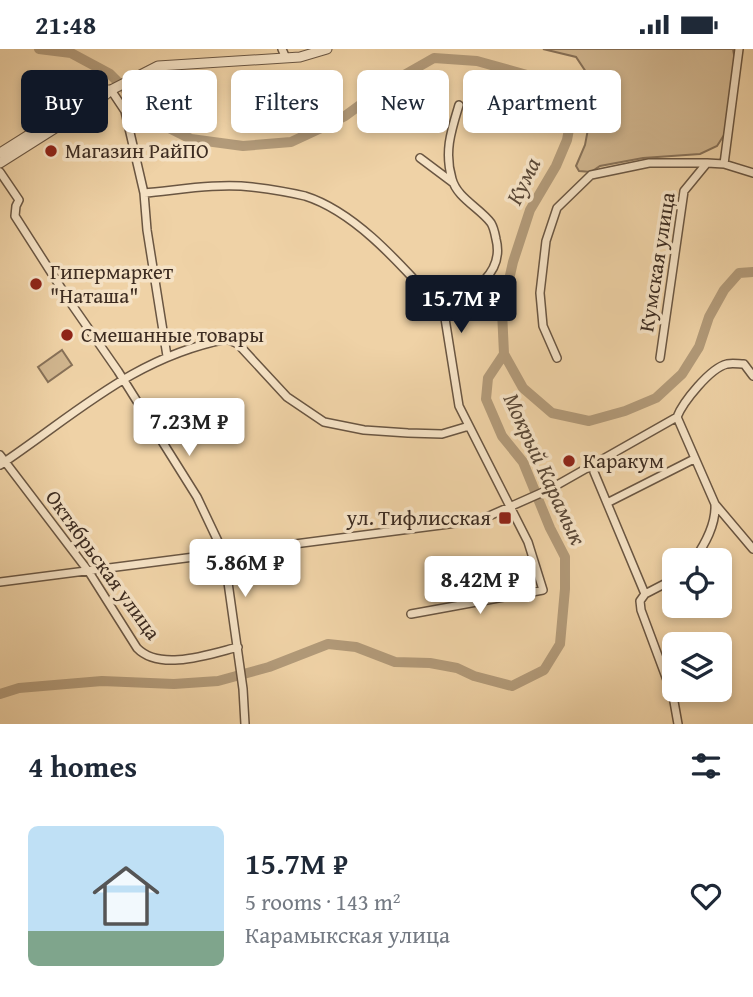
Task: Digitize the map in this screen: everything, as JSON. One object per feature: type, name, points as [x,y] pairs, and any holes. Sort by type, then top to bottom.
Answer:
[{"type":"street","points":[[0,163],[111,90],[158,66],[283,53],[294,49]]},
{"type":"street","points":[[283,53],[300,57],[327,49]]},
{"type":"street","points":[[724,164],[739,49]]},
{"type":"street","points":[[0,153],[97,92],[111,90]]},
{"type":"street","points":[[111,90],[125,111],[144,193],[147,230],[167,356]]},
{"type":"street","points":[[452,183],[447,144],[459,105]]},
{"type":"street","points":[[411,614],[543,590],[528,542],[459,406],[444,313],[446,306],[487,279],[495,267],[498,247],[493,225],[452,183],[420,158]]},
{"type":"street","name":"Кумская улица","points":[[557,358],[543,326],[540,293],[546,241],[557,208],[591,175],[649,163],[707,163]]},
{"type":"street","points":[[707,163],[724,164],[753,173]]},
{"type":"street","name":"Кумская улица","points":[[660,358],[684,191],[707,163]]},
{"type":"street","points":[[0,172],[19,200],[15,216],[197,497],[225,554],[246,724]]},
{"type":"street","points":[[144,193],[251,186],[306,197],[337,212],[367,233],[396,260],[444,313]]},
{"type":"street","points":[[1,461],[122,379],[167,356],[228,339],[238,344],[287,397],[324,422],[364,430],[442,434],[469,426]]},
{"type":"street","points":[[0,582],[480,520],[550,489],[677,417],[681,408],[714,370],[727,364],[744,364],[753,376]]},
{"type":"street","points":[[677,417],[715,504],[753,549]]},
{"type":"street","points":[[607,503],[694,459]]},
{"type":"street","name":"Октябрьская улица","points":[[1,461],[89,572],[144,655],[179,661],[238,647]]},
{"type":"street","points":[[594,472],[645,594]]},
{"type":"street","points":[[700,548],[711,528],[715,504]]},
{"type":"street","points":[[662,585],[645,594],[640,601],[641,610],[673,696],[678,724]]},
{"type":"shaded area","points":[[543,49],[733,49],[735,60],[726,132],[717,146],[700,154],[643,158],[600,166],[591,172],[579,171],[576,166],[587,133],[621,133],[621,70],[585,70],[576,57]]},
{"type":"shaded area","points":[[62,350],[72,365],[48,382],[38,367]]},
{"type":"waterway","name":"Кума","points":[[39,49],[71,53],[110,74],[159,123],[191,139],[243,146],[291,142],[345,116],[390,83],[434,58],[477,61],[559,84],[572,113],[567,140],[556,166],[530,210],[513,262],[502,311],[504,354],[523,388],[552,413],[589,421],[625,411],[656,398],[682,374],[699,347],[709,317],[724,290],[739,273],[753,272]]},
{"type":"waterway","name":"Мокрый Карамык","points":[[0,694],[19,688],[102,681],[174,684],[218,681],[269,667],[328,644],[356,647],[395,662],[430,663],[457,668],[474,676],[512,686],[544,670],[560,644],[565,557],[523,462],[502,436],[486,399],[488,378],[504,354]]},
{"type":"place","name":"Магазин РайПО","points":[[51,151]]},
{"type":"place","name":"Гипермаркет \"Наташа\"","points":[[36,284]]},
{"type":"place","name":"Смешанные товары","points":[[67,335]]},
{"type":"place","name":"Каракум","points":[[569,461]]},
{"type":"place","name":"ул. Тифлисская","points":[[505,518]]}]
